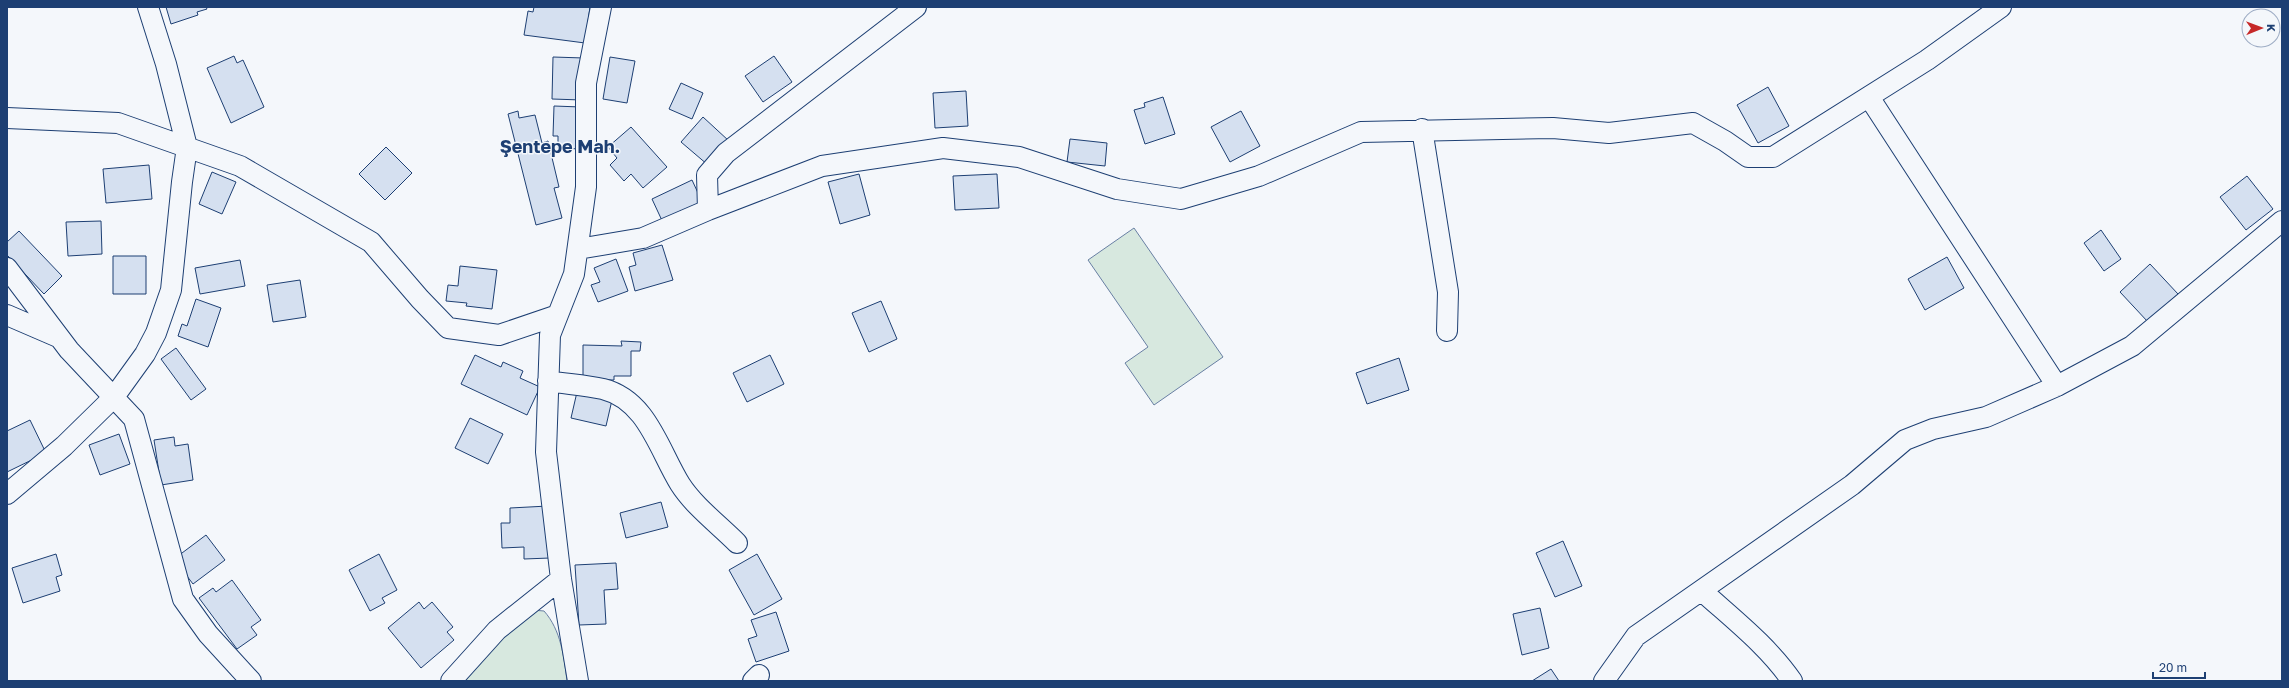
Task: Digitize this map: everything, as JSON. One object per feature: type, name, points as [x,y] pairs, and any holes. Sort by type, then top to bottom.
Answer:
[{"type":"street","points":[[7,494],[64,446],[114,397],[145,354],[156,333],[171,290],[182,182],[188,148],[166,64],[148,7]]},
{"type":"street","points":[[578,681],[561,578],[546,452],[548,381],[550,335],[574,274],[578,249],[586,186],[586,83],[601,7]]},
{"type":"street","points":[[708,210],[707,175],[726,153],[916,7]]},
{"type":"street","points":[[578,249],[643,238],[708,210],[822,166],[943,148],[1019,157],[1117,189],[1182,199],[1259,176],[1361,132],[1422,129],[1553,128],[1609,133],[1693,123],[1725,141],[1748,157],[1773,157],[1926,60],[2001,7]]},
{"type":"street","points":[[1869,97],[2057,386]]},
{"type":"street","points":[[7,118],[118,123],[240,166],[371,242],[420,299],[448,328],[499,335],[558,314]]},
{"type":"street","points":[[1422,129],[1448,292],[1447,331]]},
{"type":"street","points":[[1604,681],[1636,636],[1852,484],[1905,440],[1933,429],[1986,417],[2057,386],[2132,346],[2282,221]]},
{"type":"street","points":[[7,268],[60,338],[134,419],[183,599],[208,634],[252,681]]},
{"type":"street","points":[[7,315],[60,338]]},
{"type":"street","points":[[548,381],[604,390],[629,403],[647,423],[680,483],[691,499],[737,543]]},
{"type":"street","points":[[450,681],[497,630],[561,578]]},
{"type":"street","points":[[1702,591],[1756,641],[1781,666],[1792,681]]},
{"type":"shaded area","points":[[1134,228],[1223,357],[1154,405],[1125,363],[1148,347],[1088,260]]},
{"type":"shaded area","points":[[532,610],[544,611],[550,618],[561,644],[567,681],[462,681],[492,646]]},
{"type":"building","points":[[166,7],[206,7],[207,9],[197,12],[198,15],[171,24]]},
{"type":"building","points":[[534,7],[590,7],[585,43],[524,35],[528,11],[533,12]]},
{"type":"building","points":[[234,56],[237,63],[243,60],[264,107],[231,123],[207,68]]},
{"type":"building","points":[[774,56],[792,82],[763,102],[745,76]]},
{"type":"building","points":[[553,57],[584,58],[582,100],[552,99]]},
{"type":"building","points":[[610,57],[635,61],[627,103],[603,99]]},
{"type":"building","points":[[681,83],[703,93],[692,119],[669,109]]},
{"type":"building","points":[[1768,87],[1789,126],[1758,143],[1737,105]]},
{"type":"building","points":[[966,91],[968,126],[935,128],[933,93]]},
{"type":"building","points":[[1163,97],[1175,134],[1145,144],[1134,110],[1145,107],[1144,103]]},
{"type":"building","points":[[554,106],[581,107],[580,149],[558,148],[558,136],[553,136]]},
{"type":"building","points":[[518,111],[519,118],[535,115],[542,143],[548,141],[559,187],[554,188],[562,218],[536,225],[508,114]]},
{"type":"building","points":[[1241,111],[1260,146],[1230,162],[1211,127]]},
{"type":"building","points":[[703,117],[729,141],[708,165],[681,142]]},
{"type":"building","points":[[631,127],[667,167],[643,188],[631,174],[624,181],[610,165],[617,158],[608,147]]},
{"type":"building","points":[[1070,139],[1107,143],[1105,166],[1067,162]]},
{"type":"building","points":[[386,147],[412,173],[385,200],[359,174]]},
{"type":"building","points":[[149,165],[152,199],[106,203],[103,169]]},
{"type":"building","points":[[212,172],[236,182],[222,214],[199,204]]},
{"type":"building","points":[[859,174],[870,215],[840,224],[828,182]]},
{"type":"building","points":[[997,174],[999,208],[955,210],[953,176]]},
{"type":"building","points":[[2247,176],[2273,209],[2246,230],[2220,197]]},
{"type":"building","points":[[692,180],[705,208],[665,227],[652,199]]},
{"type":"building","points":[[101,221],[102,254],[68,256],[66,222]]},
{"type":"building","points":[[2101,230],[2121,259],[2104,271],[2084,243]]},
{"type":"building","points":[[19,231],[62,276],[44,294],[7,255],[7,242]]},
{"type":"building","points":[[662,245],[673,280],[635,291],[629,267],[636,265],[633,253]]},
{"type":"building","points":[[113,256],[146,256],[146,294],[113,294]]},
{"type":"building","points":[[1947,257],[1964,288],[1925,310],[1908,279]]},
{"type":"building","points":[[616,259],[628,291],[598,302],[591,285],[600,282],[594,268]]},
{"type":"building","points":[[240,260],[245,286],[200,294],[195,268]]},
{"type":"building","points":[[2150,264],[2178,294],[2148,322],[2120,292]]},
{"type":"building","points":[[460,266],[497,270],[492,309],[466,306],[467,303],[446,301],[448,285],[458,286]]},
{"type":"building","points":[[300,280],[306,317],[273,322],[267,285]]},
{"type":"building","points":[[196,299],[221,308],[208,347],[178,336],[182,324],[187,326]]},
{"type":"building","points":[[881,301],[897,339],[869,352],[852,313]]},
{"type":"building","points":[[621,341],[641,342],[640,351],[631,351],[631,376],[614,376],[614,380],[583,380],[583,345],[622,346]]},
{"type":"building","points":[[176,348],[206,389],[191,400],[161,359]]},
{"type":"building","points":[[475,355],[501,367],[503,362],[523,371],[520,378],[540,387],[527,415],[461,384]]},
{"type":"building","points":[[770,355],[784,384],[747,402],[733,373]]},
{"type":"building","points":[[1399,358],[1409,390],[1367,404],[1356,373]]},
{"type":"building","points":[[577,392],[612,400],[606,426],[571,418]]},
{"type":"building","points":[[470,418],[503,434],[488,464],[455,448]]},
{"type":"building","points":[[30,420],[46,453],[7,472],[7,431]]},
{"type":"building","points":[[119,434],[130,464],[100,475],[89,445]]},
{"type":"building","points":[[174,437],[175,446],[188,444],[193,480],[161,485],[154,440]]},
{"type":"building","points":[[661,502],[668,527],[626,538],[620,513]]},
{"type":"building","points":[[548,506],[550,558],[524,559],[524,547],[502,548],[501,523],[510,523],[510,508]]},
{"type":"building","points":[[206,535],[225,560],[193,584],[174,559]]},
{"type":"building","points":[[1563,541],[1582,586],[1555,597],[1536,553]]},
{"type":"building","points":[[56,554],[62,575],[56,577],[60,591],[23,603],[12,568]]},
{"type":"building","points":[[379,554],[397,590],[382,598],[385,603],[370,611],[349,570]]},
{"type":"building","points":[[757,554],[782,599],[754,615],[729,570]]},
{"type":"building","points":[[616,563],[618,589],[604,590],[606,624],[579,625],[575,565]]},
{"type":"building","points":[[232,580],[261,620],[251,627],[257,635],[237,649],[199,598],[213,588],[216,592]]},
{"type":"building","points":[[419,602],[424,609],[432,602],[453,627],[447,632],[454,640],[421,668],[388,628]]},
{"type":"building","points":[[1540,608],[1549,648],[1522,655],[1513,614]]},
{"type":"building","points":[[776,612],[789,651],[756,662],[748,639],[757,636],[751,620]]},
{"type":"building","points":[[1551,669],[1559,681],[1532,681]]},
{"type":"district","name":"Şentepe Mah.","points":[[560,146]]}]
